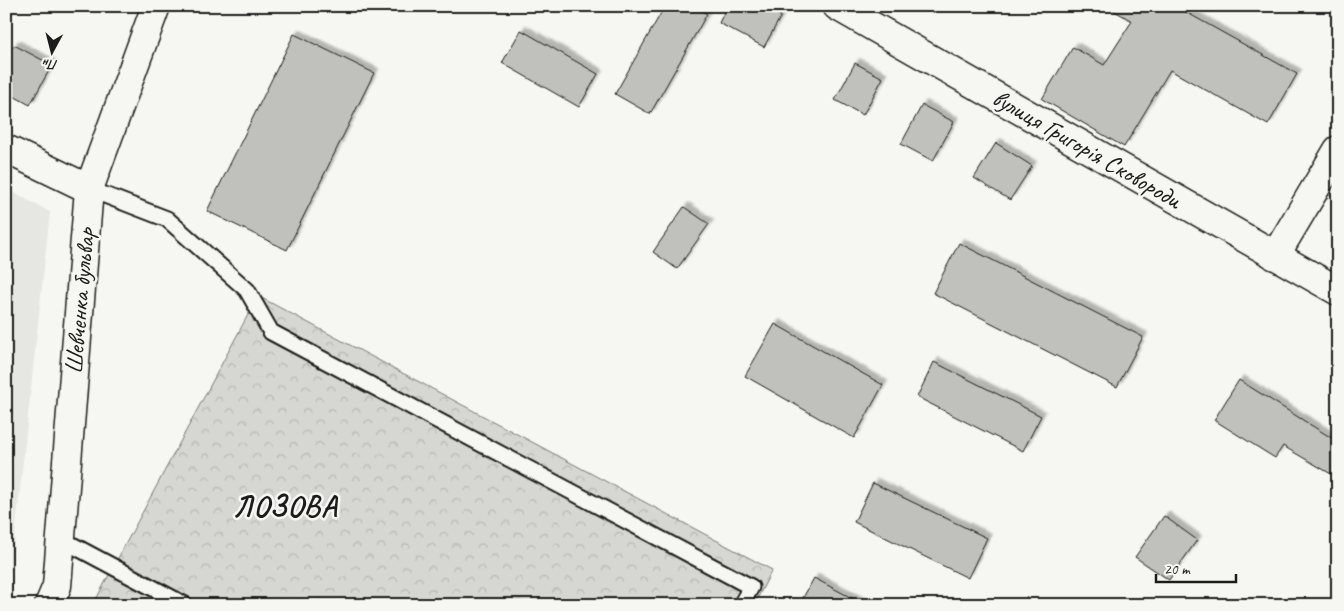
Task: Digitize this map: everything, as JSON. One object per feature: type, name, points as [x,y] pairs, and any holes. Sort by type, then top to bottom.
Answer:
[{"type":"street","name":"Шевченка бульвар","points":[[49,605],[58,586],[89,189],[156,6]]},
{"type":"street","name":"вулиця Григорія Сковороди","points":[[837,6],[1338,291]]},
{"type":"street","points":[[6,149],[89,189]]},
{"type":"street","points":[[1275,256],[1338,150]]},
{"type":"lane","points":[[89,189],[167,219],[247,290],[271,332],[751,587],[741,605]]},
{"type":"lane","points":[[61,539],[185,605]]},
{"type":"shaded area","points":[[6,188],[50,212],[11,572],[6,570]]},
{"type":"green space","points":[[258,296],[772,570],[754,605],[93,605]]},
{"type":"building","points":[[665,6],[693,6],[707,14],[650,114],[615,94]]},
{"type":"building","points":[[727,6],[762,6],[781,16],[764,47],[719,23]]},
{"type":"building","points":[[1106,6],[1175,6],[1297,74],[1268,125],[1170,70],[1124,147],[1042,99],[1073,47],[1104,65],[1132,21]]},
{"type":"building","points":[[521,30],[598,74],[579,107],[502,63]]},
{"type":"building","points":[[294,34],[374,73],[287,250],[207,211]]},
{"type":"building","points":[[14,45],[52,65],[30,105],[6,92],[6,59]]},
{"type":"building","points":[[855,63],[883,78],[863,115],[835,100]]},
{"type":"building","points":[[922,105],[954,122],[933,161],[901,144]]},
{"type":"building","points":[[996,143],[1032,166],[1010,200],[974,178]]},
{"type":"building","points":[[684,207],[709,224],[677,269],[653,252]]},
{"type":"building","points":[[959,243],[1143,337],[1117,387],[933,293]]},
{"type":"building","points":[[775,324],[883,385],[854,438],[745,376]]},
{"type":"building","points":[[934,362],[1041,416],[1023,451],[917,397]]},
{"type":"building","points":[[1239,380],[1338,442],[1338,478],[1283,446],[1275,458],[1214,420]]},
{"type":"building","points":[[873,483],[987,538],[968,578],[854,522]]},
{"type":"building","points":[[1164,516],[1197,540],[1169,580],[1135,557]]},
{"type":"building","points":[[814,578],[865,605],[799,605]]},
{"type":"district","name":"ЛОЗОВА","points":[[285,506]]}]
